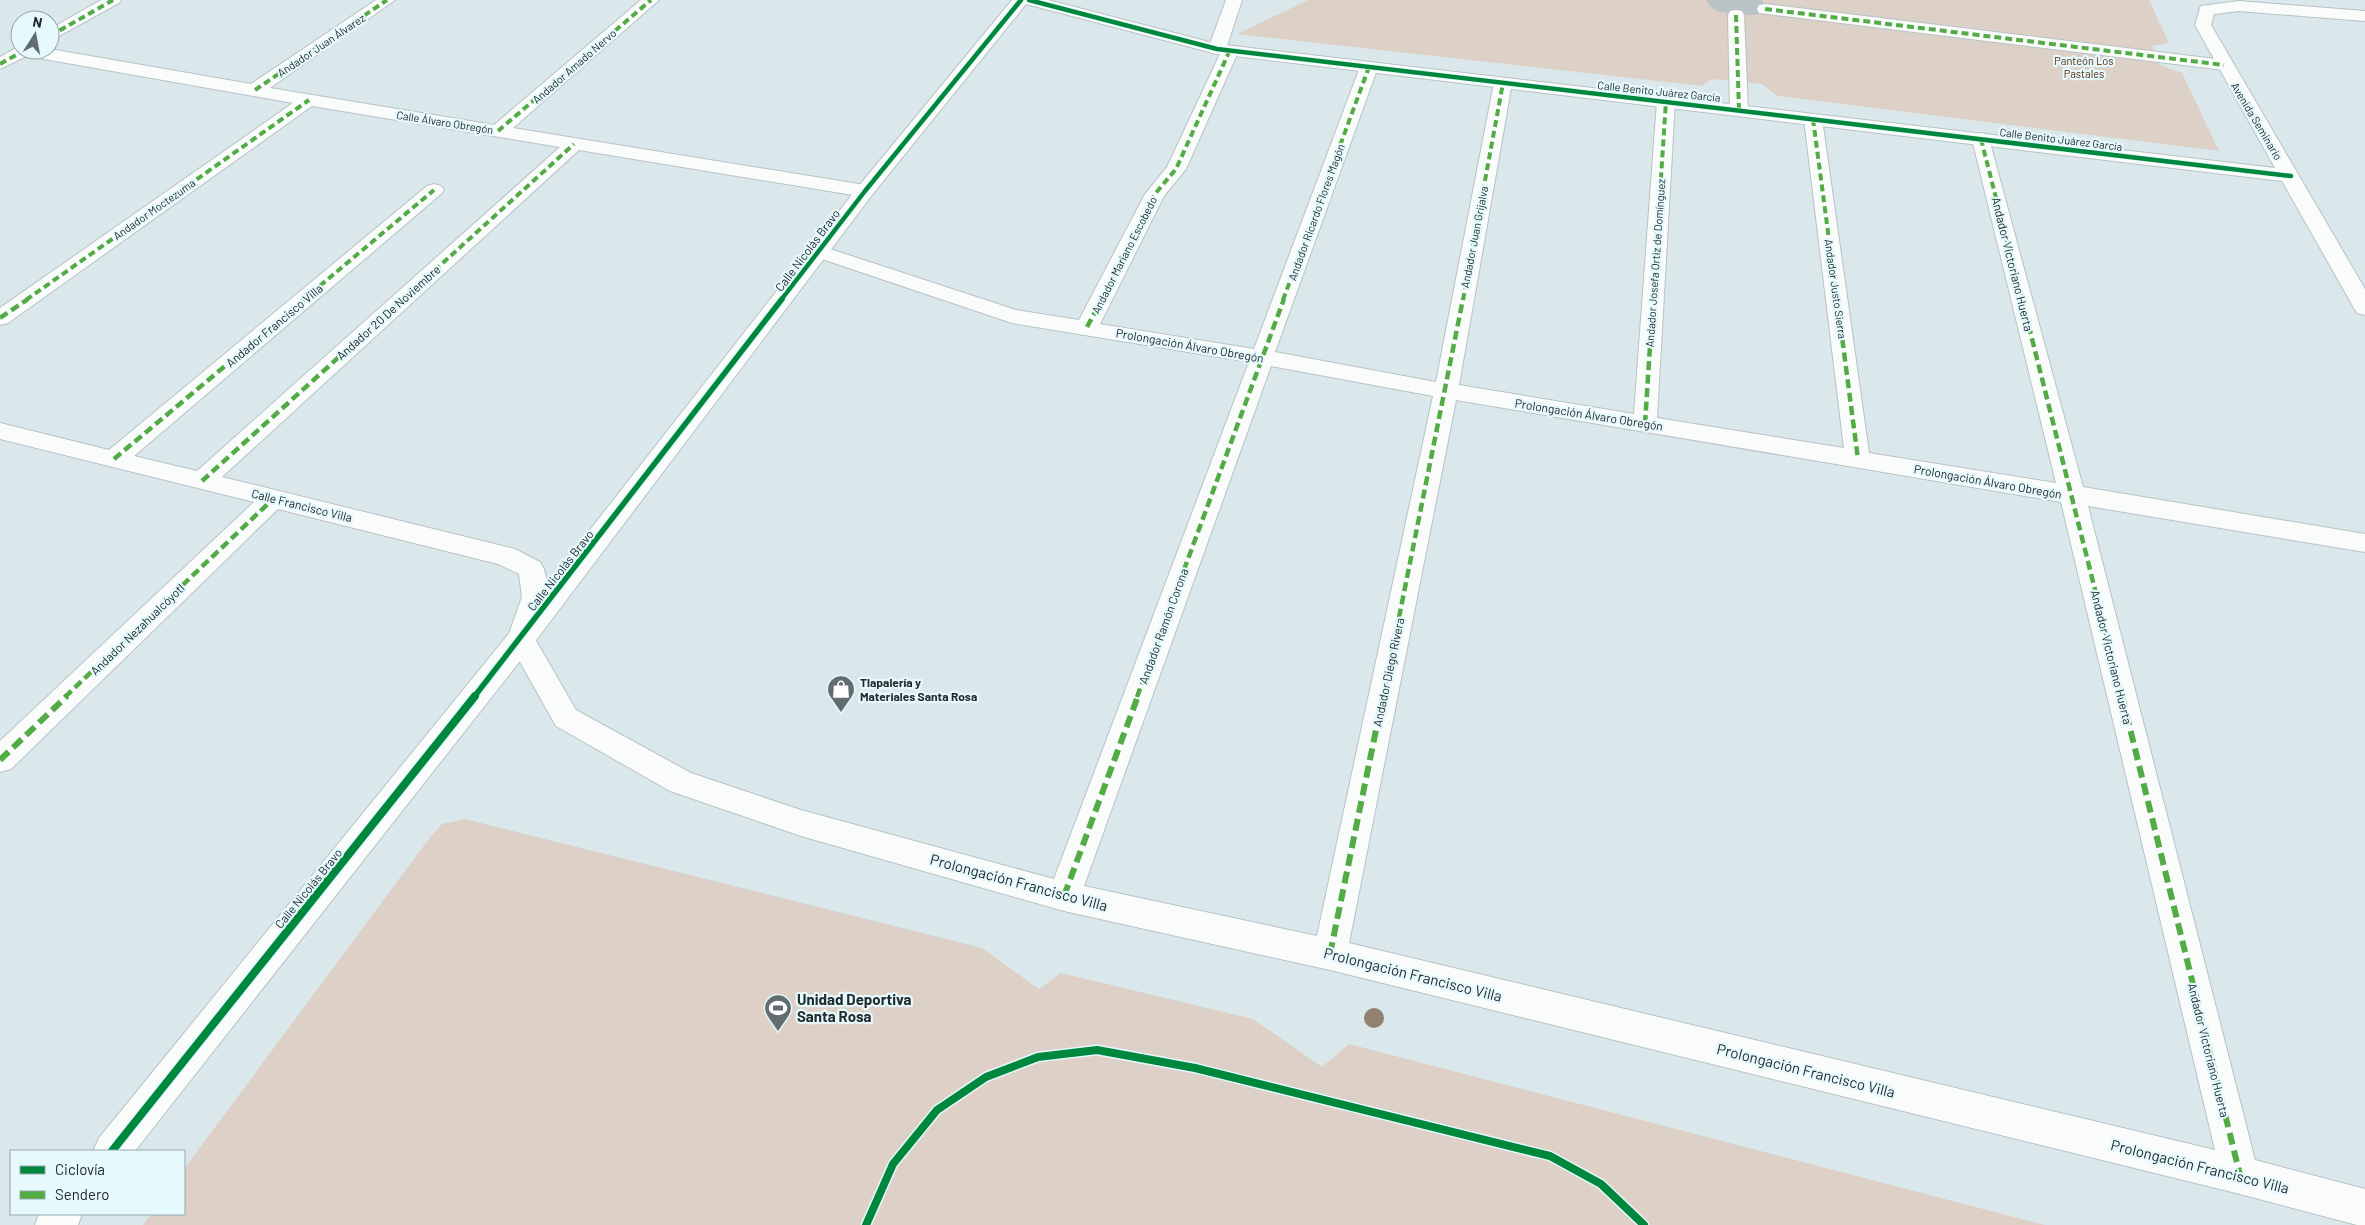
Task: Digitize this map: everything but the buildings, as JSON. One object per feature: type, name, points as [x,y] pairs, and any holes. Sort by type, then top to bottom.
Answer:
[{"type":"street","points":[[60,30],[113,0]]},
{"type":"street","name":"Andador Juan Álvarez","points":[[255,90],[387,0]]},
{"type":"street","name":"Andador Amado Nervo","points":[[498,131],[651,0]]},
{"type":"street","name":"Calle Nicolás Bravo","points":[[113,1150],[521,638],[865,192],[1021,0]]},
{"type":"street","name":"Calle Benito Juárez García","points":[[1029,0],[1224,50],[2291,176]]},
{"type":"street","name":"Andador Mariano Escobedo","points":[[1087,327],[1155,194],[1176,170],[1224,50],[1234,0]]},
{"type":"street","points":[[2269,4],[2365,16]]},
{"type":"street","name":"Avenida Seminario","points":[[2269,4],[2207,10],[2203,25],[2224,65],[2291,176],[2365,308]]},
{"type":"street","points":[[1765,9],[2224,65]]},
{"type":"street","points":[[1736,16],[1739,110]]},
{"type":"street","name":"Calle Álvaro Obregón","points":[[60,56],[309,100],[865,192]]},
{"type":"street","name":"Andador Ricardo Flores Magón","points":[[1262,357],[1369,67]]},
{"type":"street","name":"Andador Juan Grijalva","points":[[1446,391],[1503,83]]},
{"type":"street","name":"Andador Moctezuma","points":[[0,318],[309,100]]},
{"type":"street","name":"Andador Josefa Ortiz de Domínguez","points":[[1645,424],[1666,101]]},
{"type":"street","name":"Andador Justo Sierra","points":[[1813,119],[1858,459]]},
{"type":"street","name":"Andador Victoriano Huerta","points":[[1980,139],[2072,495],[2240,1175]]},
{"type":"street","name":"Andador 20 De Noviembre","points":[[202,480],[574,144]]},
{"type":"street","name":"Andador Francisco Villa","points":[[114,459],[434,190]]},
{"type":"street","name":"Prolongación Álvaro Obregón","points":[[820,252],[1012,316],[1262,357],[1446,391],[2365,543]]},
{"type":"street","name":"Andador Ramón Corona","points":[[1064,896],[1262,357]]},
{"type":"street","name":"Andador Diego Rivera","points":[[1330,954],[1446,391]]},
{"type":"street","name":"Calle Francisco Villa","points":[[0,431],[506,556],[531,569],[536,597],[521,638]]},
{"type":"street","name":"Andador Nezahualcóyotl","points":[[0,760],[274,498]]},
{"type":"street","name":"Prolongación Francisco Villa","points":[[521,638],[566,718],[681,782],[801,823],[1064,896],[1330,954],[2240,1175],[2365,1208]]},
{"type":"green space","name":"Panteón Los Pastales","points":[[1308,0],[2149,0],[2169,43],[2152,46],[2160,65],[2182,73],[2219,151],[1777,96],[1762,84],[1711,79],[1702,86],[1237,34]]},
{"type":"green space","name":"Unidad Deportiva Santa Rosa","points":[[465,819],[982,948],[1039,989],[1061,973],[1253,1019],[1322,1067],[1349,1044],[2045,1225],[143,1225],[150,1215],[185,1215],[185,1168],[428,840],[442,824]]},
{"type":"marked path","points":[[60,30],[113,0]]},
{"type":"marked path","points":[[255,90],[387,0]]},
{"type":"marked path","points":[[498,131],[651,0]]},
{"type":"marked path","points":[[1765,9],[2224,65]]},
{"type":"marked path","points":[[1736,15],[1739,110]]},
{"type":"marked path","points":[[1087,327],[1155,194],[1176,169],[1230,50]]},
{"type":"marked path","points":[[0,64],[10,58]]},
{"type":"marked path","points":[[1064,896],[1369,67]]},
{"type":"marked path","points":[[1330,954],[1446,391],[1503,83]]},
{"type":"marked path","points":[[0,318],[309,100]]},
{"type":"marked path","points":[[1645,424],[1666,101]]},
{"type":"marked path","points":[[1813,119],[1858,459]]},
{"type":"marked path","points":[[1981,139],[2072,495],[2240,1175]]},
{"type":"marked path","points":[[202,481],[574,144]]},
{"type":"marked path","points":[[114,459],[434,190]]},
{"type":"marked path","points":[[0,760],[274,498]]},
{"type":"cycle path","points":[[113,1150],[521,639],[865,191],[1021,0]]},
{"type":"cycle path","points":[[1029,0],[1217,49],[2291,176]]},
{"type":"cycle path","points":[[866,1225],[893,1164],[937,1110],[986,1077],[1038,1057],[1097,1050],[1195,1068],[1550,1156],[1601,1184],[1644,1225]]},
{"type":"place","name":"Tlapalería y Materiales Santa Rosa","points":[[841,713]]},
{"type":"place","name":"Unidad Deportiva Santa Rosa","points":[[778,1032]]}]
